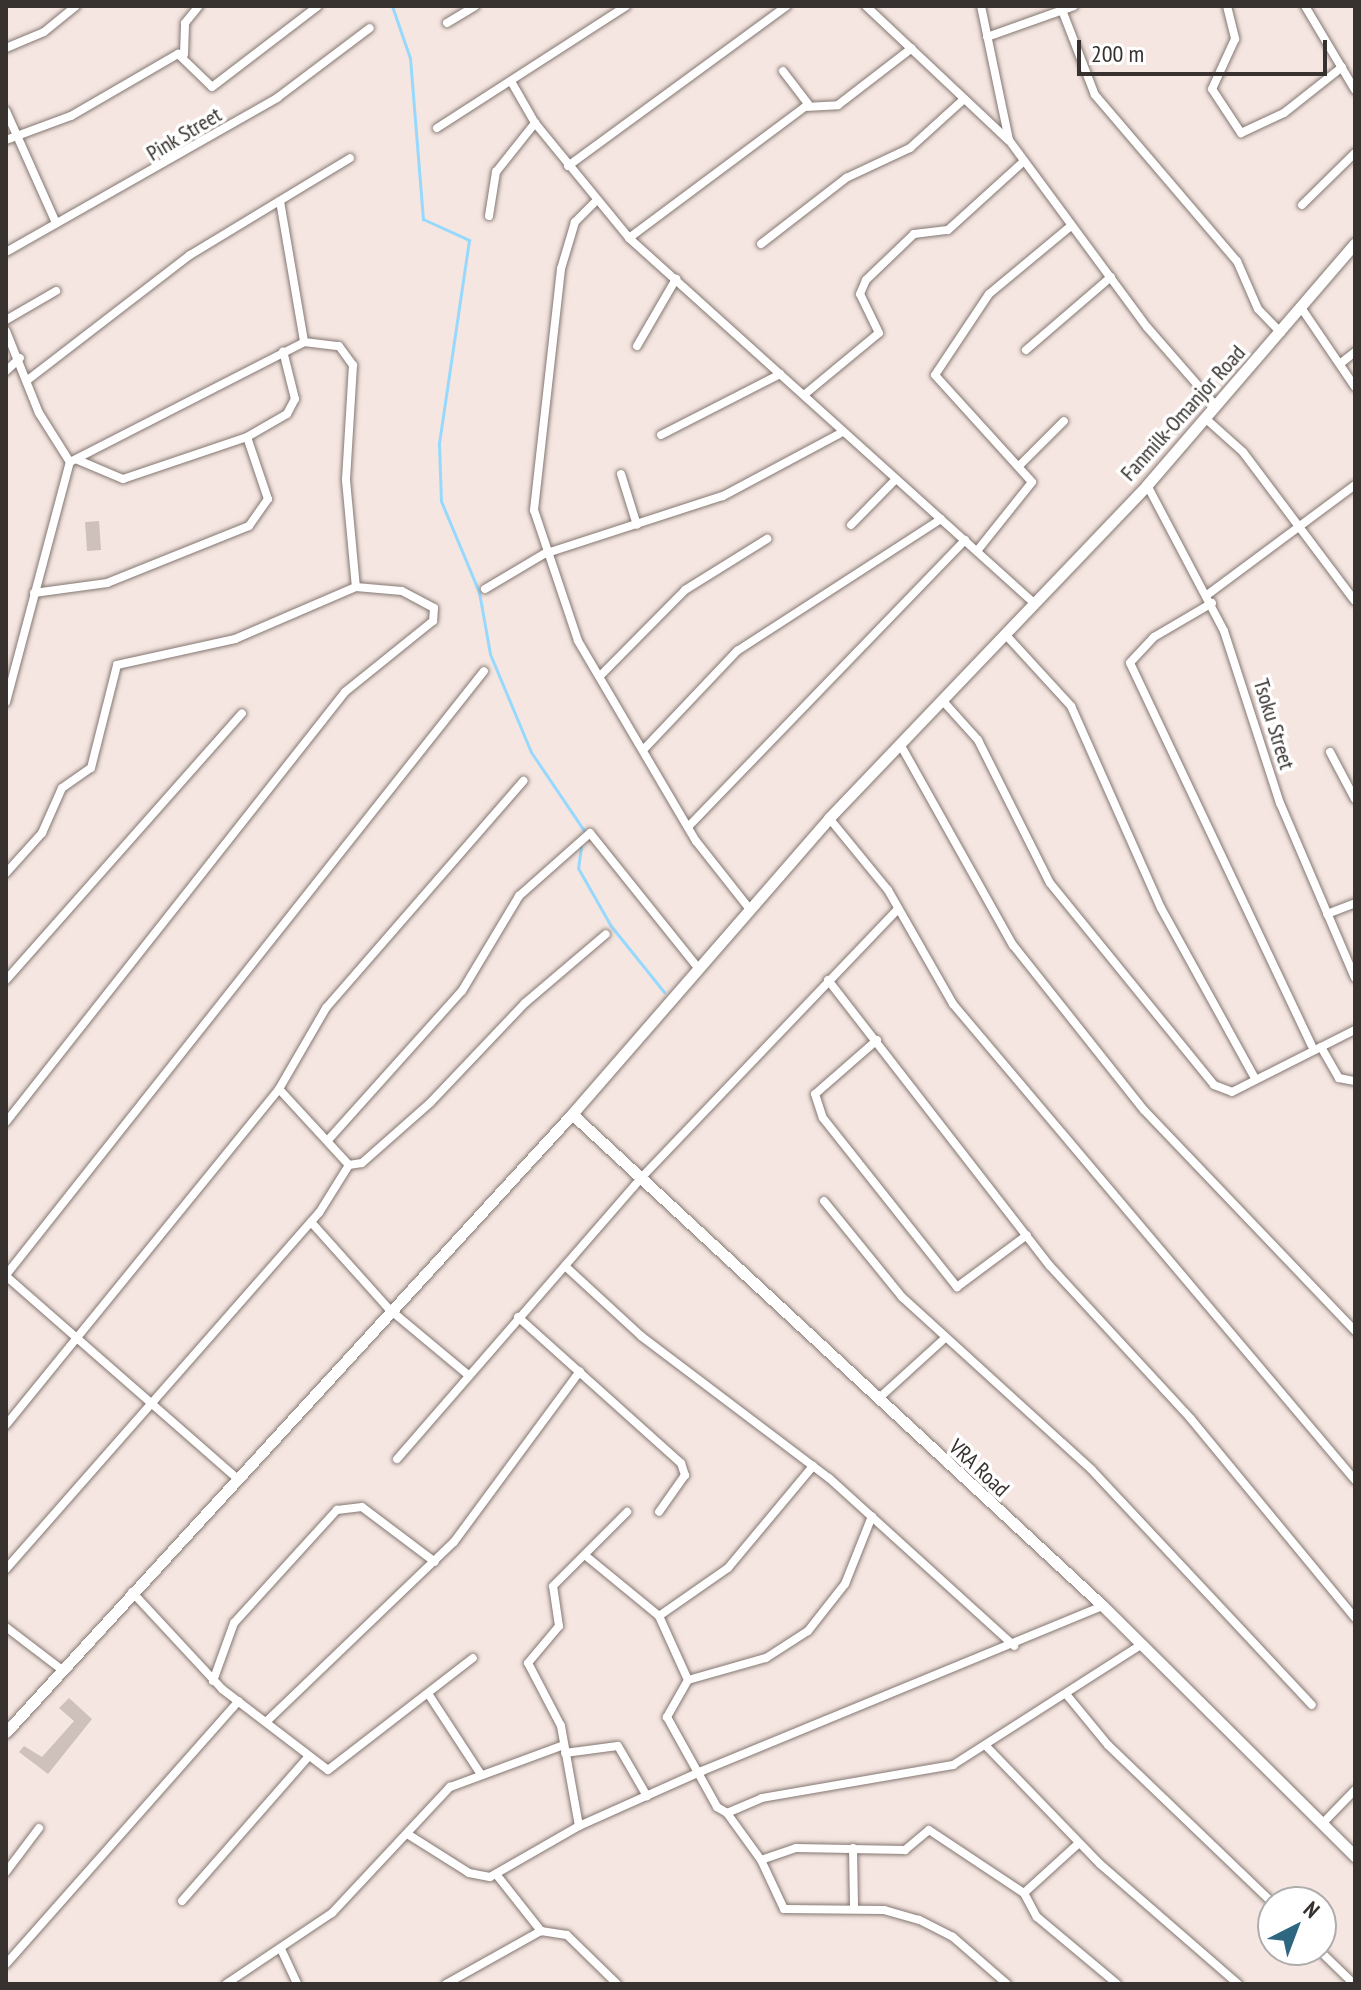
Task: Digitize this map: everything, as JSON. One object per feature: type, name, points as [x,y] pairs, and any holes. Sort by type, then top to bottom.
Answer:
[{"type":"street","points":[[6,48],[44,32],[76,6]]},
{"type":"street","points":[[199,6],[185,23],[184,54],[212,87],[318,6]]},
{"type":"street","points":[[447,23],[475,6]]},
{"type":"street","points":[[437,128],[512,83],[626,6]]},
{"type":"street","points":[[568,166],[787,6]]},
{"type":"street","points":[[866,6],[1009,140],[1071,226],[1216,406]]},
{"type":"street","points":[[981,6],[1009,140]]},
{"type":"street","points":[[987,37],[1074,6]]},
{"type":"street","points":[[1227,6],[1235,39],[1212,89],[1241,133],[1284,113],[1342,67]]},
{"type":"street","points":[[1305,6],[1355,90]]},
{"type":"street","points":[[1062,10],[1095,95],[1237,261],[1258,309],[1281,333]]},
{"type":"street","name":"Pink Street","points":[[6,252],[277,98],[370,28]]},
{"type":"street","points":[[629,238],[809,105],[838,105],[912,48]]},
{"type":"street","points":[[6,140],[184,54]]},
{"type":"street","points":[[783,71],[809,105]]},
{"type":"street","points":[[512,83],[535,123],[629,238],[1034,603]]},
{"type":"street","points":[[761,244],[846,178],[910,148],[964,99]]},
{"type":"street","points":[[6,111],[56,223]]},
{"type":"street","points":[[489,216],[496,172],[535,123]]},
{"type":"street","points":[[1302,205],[1355,153]]},
{"type":"street","points":[[29,379],[190,255],[350,158]]},
{"type":"street","points":[[804,395],[879,333],[860,294],[866,280],[914,234],[948,230],[1023,162]]},
{"type":"street","points":[[280,201],[304,342]]},
{"type":"street","points":[[596,201],[575,222],[561,269],[534,510],[544,554],[600,676],[645,748],[688,827],[749,908]]},
{"type":"street","points":[[977,551],[1032,485],[1020,465],[941,390],[935,375],[989,294],[1071,226]]},
{"type":"street","name":"Fanmilk-Omanjor Road","points":[[6,1732],[389,1309],[572,1114],[829,818],[1147,485],[1302,309],[1355,243]]},
{"type":"street","points":[[1026,350],[1111,277]]},
{"type":"street","points":[[637,346],[676,279]]},
{"type":"street","points":[[6,320],[56,291]]},
{"type":"street","points":[[1302,309],[1355,387]]},
{"type":"street","points":[[6,331],[29,379],[39,413],[74,461],[123,479],[247,437],[292,407],[295,387],[283,351]]},
{"type":"street","points":[[6,702],[34,593],[74,461],[304,342],[339,346],[353,365],[346,480],[356,587]]},
{"type":"street","points":[[1341,363],[1355,352]]},
{"type":"street","points":[[6,371],[20,358]]},
{"type":"street","points":[[661,435],[780,374]]},
{"type":"street","points":[[1205,418],[1243,452],[1355,601]]},
{"type":"street","points":[[1020,465],[1064,421]]},
{"type":"street","points":[[485,589],[544,554],[734,491],[843,432]]},
{"type":"street","points":[[34,593],[107,583],[249,526],[268,499],[247,437]]},
{"type":"street","points":[[621,474],[637,525]]},
{"type":"street","points":[[851,525],[896,479]]},
{"type":"street","name":"Tsoku Street","points":[[1147,485],[1210,599],[1280,803],[1355,978]]},
{"type":"street","points":[[1355,485],[1210,599],[1154,637],[1130,663],[1317,1047],[1339,1078],[1355,1081]]},
{"type":"street","points":[[645,748],[745,645],[941,519]]},
{"type":"street","points":[[600,676],[685,590],[767,539]]},
{"type":"street","points":[[688,827],[965,540]]},
{"type":"street","points":[[6,873],[42,833],[62,788],[91,768],[117,665],[235,639],[356,587],[402,591],[436,614],[345,692],[6,1122]]},
{"type":"street","points":[[1005,634],[1071,706],[1161,908],[1255,1078]]},
{"type":"street","points":[[236,1477],[154,1400],[6,1276],[484,671]]},
{"type":"street","points":[[942,700],[978,740],[1050,883],[1207,1077],[1227,1092],[1355,1030]]},
{"type":"street","points":[[6,980],[242,713]]},
{"type":"street","points":[[900,744],[937,799],[997,923],[1046,987],[1144,1110],[1355,1331]]},
{"type":"street","points":[[1330,752],[1355,799]]},
{"type":"street","points":[[6,1425],[279,1089],[326,1008],[523,781]]},
{"type":"street","points":[[829,818],[888,890],[896,911],[953,1004],[1355,1480]]},
{"type":"street","points":[[329,1139],[462,991],[519,896],[590,833],[698,968]]},
{"type":"street","points":[[1327,914],[1355,903]]},
{"type":"street","points":[[397,1459],[467,1374],[640,1179],[896,911]]},
{"type":"street","points":[[6,1569],[311,1222],[349,1165],[362,1163],[430,1103],[532,997],[606,934]]},
{"type":"street","points":[[828,980],[1027,1235],[1355,1618]]},
{"type":"street","points":[[877,1040],[815,1094],[823,1118],[957,1287],[1027,1235]]},
{"type":"street","points":[[279,1089],[329,1139],[349,1165]]},
{"type":"street","name":"VRA Road","points":[[572,1114],[1103,1606],[1355,1856]]},
{"type":"street","points":[[824,1201],[944,1339],[1071,1449],[1312,1705]]},
{"type":"street","points":[[311,1222],[389,1309],[467,1374]]},
{"type":"street","points":[[565,1266],[641,1336],[813,1466],[1014,1646]]},
{"type":"street","points":[[518,1317],[681,1463],[685,1475],[659,1512]]},
{"type":"street","points":[[878,1399],[944,1339]]},
{"type":"street","points":[[266,1722],[435,1562],[580,1371]]},
{"type":"street","points":[[659,1616],[728,1568],[813,1466]]},
{"type":"street","points":[[213,1681],[234,1623],[337,1510],[362,1507],[435,1562]]},
{"type":"street","points":[[579,1826],[556,1715],[527,1671],[559,1626],[553,1586],[627,1512]]},
{"type":"street","points":[[872,1516],[845,1584],[808,1631],[766,1658],[688,1680],[667,1717],[698,1772],[761,1860],[784,1909],[854,1908],[907,1917],[953,1937],[1007,1984]]},
{"type":"street","points":[[586,1556],[659,1616],[688,1680]]},
{"type":"street","points":[[132,1592],[213,1681],[307,1758],[336,1767],[473,1658]]},
{"type":"street","points":[[409,1835],[469,1873],[496,1874],[579,1826],[698,1772],[1014,1646],[1103,1606]]},
{"type":"street","points":[[6,1627],[61,1669]]},
{"type":"street","points":[[727,1813],[772,1796],[927,1773],[987,1747],[1141,1645]]},
{"type":"street","points":[[1066,1694],[1108,1745],[1257,1888]]},
{"type":"street","points":[[429,1695],[480,1773]]},
{"type":"street","points":[[6,1964],[239,1701]]},
{"type":"street","points":[[226,1984],[332,1913],[409,1835],[450,1787],[480,1773],[564,1749],[618,1746],[647,1796]]},
{"type":"street","points":[[987,1747],[1079,1843],[1238,1984]]},
{"type":"street","points":[[182,1901],[307,1758]]},
{"type":"street","points":[[1322,1824],[1355,1790]]},
{"type":"street","points":[[6,1872],[39,1828]]},
{"type":"street","points":[[761,1860],[796,1848],[905,1850],[929,1830],[1024,1893],[1037,1917],[1117,1984]]},
{"type":"street","points":[[1024,1893],[1079,1843]]},
{"type":"street","points":[[853,1848],[854,1908]]},
{"type":"street","points":[[496,1874],[541,1931]]},
{"type":"street","points":[[446,1984],[541,1931],[567,1935],[617,1984]]},
{"type":"street","points":[[281,1949],[297,1984]]},
{"type":"street","points":[[1335,1966],[1354,1984]]},
{"type":"building","points":[[99,521],[101,550],[87,551],[85,522]]},
{"type":"building","points":[[69,1698],[92,1719],[48,1774],[19,1752],[24,1746],[42,1757],[74,1721],[59,1708]]},
{"type":"waterway","points":[[392,6],[410,58],[423,219],[469,240],[439,444],[441,501],[479,592],[490,654],[531,752],[585,832]]},
{"type":"waterway","points":[[581,847],[578,868],[611,926],[664,992]]}]
